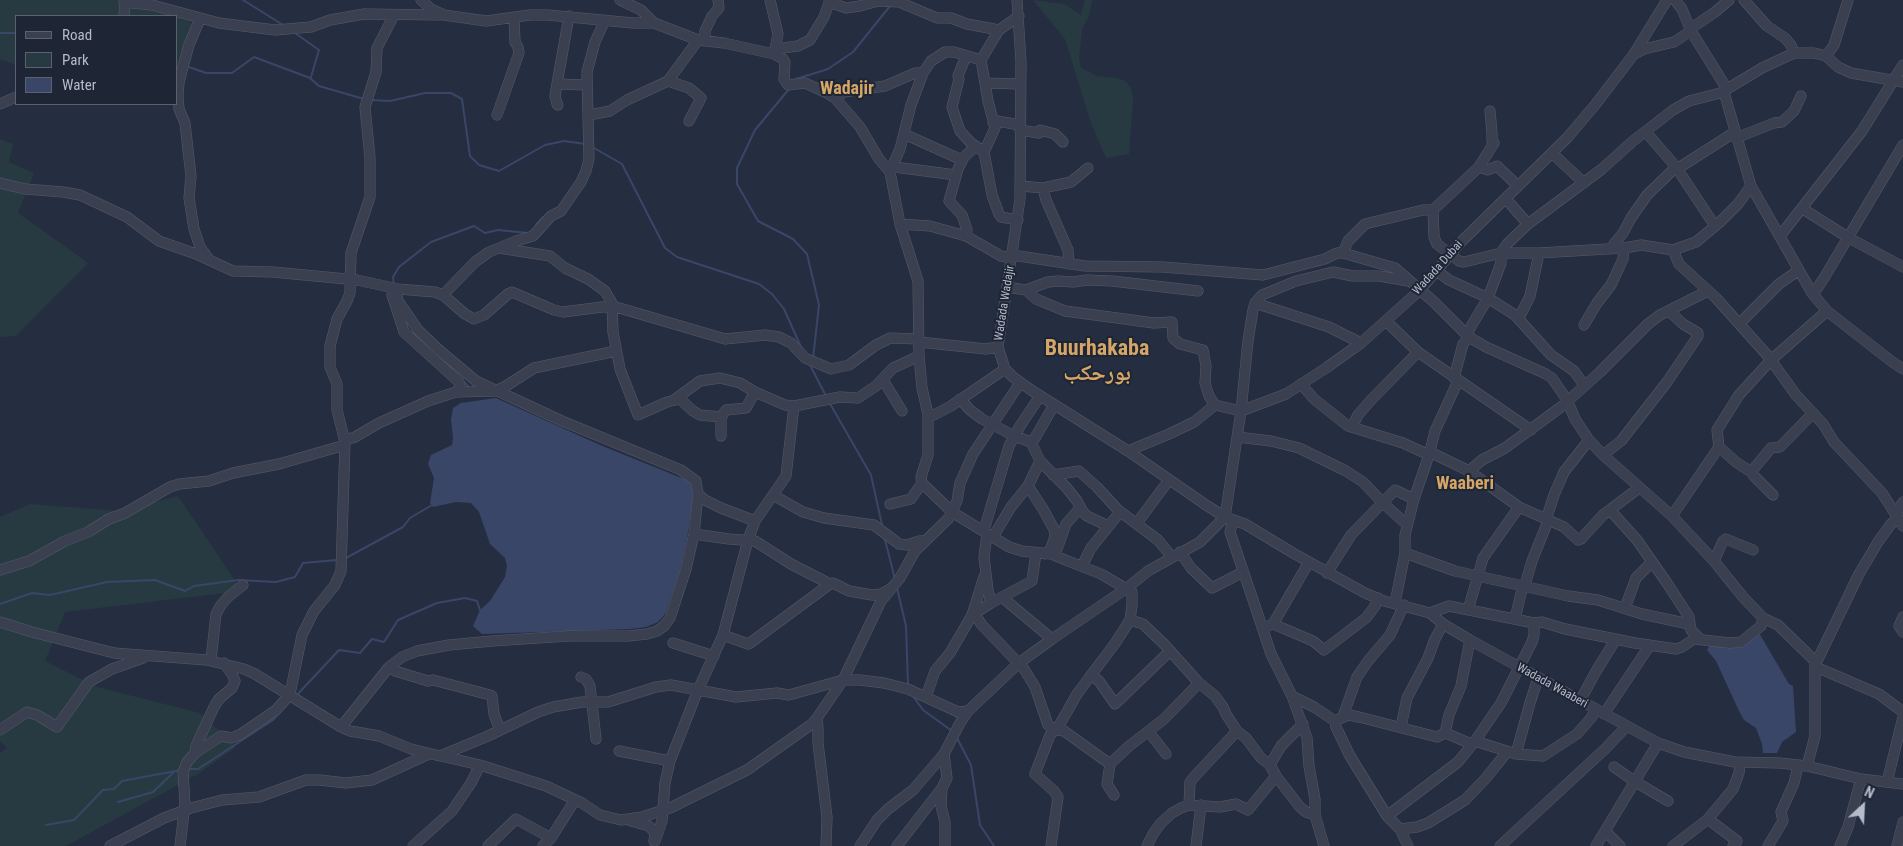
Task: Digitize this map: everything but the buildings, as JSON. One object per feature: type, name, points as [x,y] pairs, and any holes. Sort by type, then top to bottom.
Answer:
[{"type":"street","points":[[421,0],[431,9],[444,15]]},
{"type":"street","points":[[620,0],[641,10],[654,23]]},
{"type":"street","points":[[589,115],[610,111],[627,100],[668,81],[701,40],[712,16],[719,8],[718,0]]},
{"type":"street","points":[[770,0],[778,34],[774,52]]},
{"type":"street","name":"Wadada Wadajir","points":[[1005,369],[998,347],[1018,220],[1021,186],[1019,16],[1017,0]]},
{"type":"street","name":"Wadada Dubai","points":[[1241,412],[1286,394],[1301,384],[1361,343],[1420,290],[1449,255],[1552,153],[1595,105],[1634,54],[1667,0]]},
{"type":"street","points":[[1675,0],[1682,9],[1690,30],[1726,91],[1735,135],[1751,186],[1812,293],[1827,311],[1891,362],[1903,369]]},
{"type":"street","points":[[1634,54],[1644,49],[1674,42],[1728,0]]},
{"type":"street","points":[[1744,0],[1767,26],[1785,38],[1791,45],[1794,53]]},
{"type":"street","points":[[1826,56],[1834,45],[1848,0]]},
{"type":"street","points":[[124,15],[125,1],[152,5],[200,19],[275,30],[311,27],[348,16],[444,15],[486,21],[530,15],[569,16],[634,23],[654,23],[701,40],[774,52],[798,46],[810,40],[824,17],[830,1],[846,8],[854,8],[878,1],[899,2],[937,18],[951,18],[967,24],[999,30]]},
{"type":"street","points":[[180,846],[185,794],[183,772],[187,762],[195,753],[221,736],[232,738],[241,734],[276,710],[291,689],[302,635],[314,612],[335,585],[341,571],[345,443],[338,410],[336,384],[330,367],[330,359],[333,332],[337,319],[348,301],[351,253],[370,197],[370,158],[365,107],[376,72],[377,48],[394,15]]},
{"type":"street","points":[[558,105],[556,104],[556,84],[569,16]]},
{"type":"street","points":[[966,236],[967,230],[962,215],[949,201],[962,160],[980,149],[993,134],[995,128],[980,60],[999,30],[1019,16]]},
{"type":"street","points":[[497,116],[519,53],[515,42],[514,18]]},
{"type":"street","points":[[200,19],[189,45],[179,82],[178,96],[179,109],[185,123],[191,176],[189,198],[194,229],[200,247],[209,260]]},
{"type":"street","points":[[443,295],[475,262],[489,252],[533,236],[551,216],[561,211],[581,182],[588,164],[589,115],[587,84],[589,63],[595,42],[605,20]]},
{"type":"street","points":[[774,52],[785,62],[784,79],[788,85],[806,83],[835,98],[860,127],[879,159],[892,170],[956,175]]},
{"type":"street","points":[[980,60],[954,52],[945,52],[931,61],[923,73],[911,105],[892,170],[900,224],[918,281],[919,356],[922,388],[928,414],[928,455],[921,478],[922,483],[952,512],[1009,546],[1045,554],[1082,566],[1132,592],[1130,620],[1077,694],[1060,724],[1050,735],[1035,774],[1054,791],[1058,798],[1051,846]]},
{"type":"street","points":[[1408,846],[1400,829],[1387,816],[1350,756],[1336,727],[1356,677],[1390,634],[1400,604],[1406,553],[1405,535],[1414,499],[1430,454],[1435,431],[1456,379],[1463,344],[1488,298],[1501,263],[1501,253],[1507,244],[1528,224],[1584,183],[1672,110],[1689,101],[1726,91],[1762,68],[1794,53],[1814,53],[1826,56],[1838,67],[1851,73],[1898,80]]},
{"type":"street","points":[[966,56],[958,76],[959,79],[952,107],[960,131],[980,149],[999,214],[1001,217],[1018,220]]},
{"type":"street","points":[[1780,236],[1862,131],[1898,80],[1903,65]]},
{"type":"street","points":[[835,98],[844,92],[885,86],[915,73],[923,73]]},
{"type":"street","points":[[668,81],[689,88],[701,98],[689,121]]},
{"type":"street","points":[[985,83],[1020,84]]},
{"type":"street","points":[[556,84],[587,84]]},
{"type":"street","points":[[1584,325],[1597,303],[1611,285],[1623,258],[1614,244],[1648,195],[1677,168],[1735,135],[1782,122],[1794,111],[1801,96]]},
{"type":"street","points":[[0,104],[15,97]]},
{"type":"street","points":[[1342,253],[1348,242],[1365,224],[1423,210],[1433,210],[1479,167],[1494,143],[1492,141],[1490,112]]},
{"type":"street","points":[[993,123],[997,121],[1039,133],[1040,130],[1055,134],[1064,142]]},
{"type":"street","points":[[1646,132],[1677,168],[1715,226]]},
{"type":"street","points":[[904,134],[962,160]]},
{"type":"street","points":[[1812,293],[1824,278],[1849,238],[1903,146]]},
{"type":"street","points":[[1552,153],[1584,183]]},
{"type":"street","points":[[1479,167],[1488,170],[1497,166],[1518,186]]},
{"type":"street","points":[[1021,186],[1043,188],[1071,182],[1088,168]]},
{"type":"street","points":[[0,183],[25,189],[80,195],[127,217],[159,241],[189,251],[225,268],[240,272],[273,272],[372,282],[394,288],[435,292],[443,295],[465,314],[474,319],[484,315],[512,292],[563,312],[611,307],[624,309],[725,339],[764,335],[779,336],[791,343],[805,358],[831,369],[849,365],[883,340],[890,338],[986,348],[998,347]]},
{"type":"street","points":[[1433,210],[1434,237],[1438,244],[1449,255],[1464,262],[1501,253],[1539,253],[1640,245],[1673,250],[1696,242],[1738,204],[1751,186]]},
{"type":"street","points":[[1043,188],[1046,200],[1068,250],[1069,264]]},
{"type":"street","points":[[1506,198],[1528,224]]},
{"type":"street","points":[[1802,209],[1849,238],[1901,261]]},
{"type":"street","points":[[900,224],[930,226],[966,236],[1001,256],[1085,266],[1163,267],[1263,275],[1342,253],[1395,268],[1467,336],[1552,378],[1567,400],[1575,419],[1589,440],[1604,456],[1672,516],[1714,561],[1742,597],[1763,618],[1778,625],[1795,639],[1816,664],[1880,694],[1903,712]]},
{"type":"street","points":[[497,248],[550,256],[565,268],[598,286],[610,299],[616,351],[620,368],[638,415],[680,399],[700,415],[721,417]]},
{"type":"street","points":[[1673,250],[1680,264],[1740,323],[1771,360],[1796,395],[1823,424],[1834,442],[1882,493],[1899,519]]},
{"type":"street","points":[[1519,318],[1530,296],[1539,253]]},
{"type":"street","points":[[1129,283],[1131,268]]},
{"type":"street","points":[[1740,323],[1779,284],[1799,270]]},
{"type":"street","points":[[1437,271],[1449,280],[1488,298],[1519,318],[1541,344],[1574,371],[1584,385]]},
{"type":"street","points":[[1324,846],[1315,815],[1315,799],[1309,766],[1307,738],[1303,724],[1292,696],[1271,654],[1268,626],[1243,572],[1230,532],[1229,519],[1248,341],[1255,303],[1262,294],[1296,281],[1333,272],[1353,276],[1379,276],[1408,281]]},
{"type":"street","points":[[1007,287],[1026,290],[1048,282],[1058,281],[1129,283],[1198,291]]},
{"type":"street","points":[[341,727],[389,667],[402,657],[417,651],[449,645],[569,636],[628,636],[657,631],[670,618],[686,569],[694,534],[698,494],[696,481],[681,470],[603,439],[476,381],[418,330],[398,299],[394,288]]},
{"type":"street","points":[[394,288],[392,300],[404,332],[459,382],[460,387],[456,392]]},
{"type":"street","points":[[1026,290],[1036,299],[1065,312],[1154,323],[1172,322],[1173,338],[1180,344],[1203,350],[1206,366],[1205,383],[1209,396],[1215,405],[1241,412]]},
{"type":"street","points":[[1469,472],[1482,460],[1505,448],[1531,430],[1599,373],[1648,324],[1708,291]]},
{"type":"street","points":[[1255,303],[1329,327],[1361,343]]},
{"type":"street","points":[[1604,456],[1621,441],[1673,374],[1698,336],[1698,333],[1683,324],[1669,311]]},
{"type":"street","points":[[1672,516],[1719,447],[1717,430],[1729,409],[1751,381],[1771,360],[1827,311]]},
{"type":"street","points":[[1386,322],[1418,352],[1508,412],[1531,430]]},
{"type":"street","points":[[0,570],[29,561],[178,484],[222,478],[233,473],[279,464],[345,443],[379,423],[428,400],[456,392],[495,391],[534,368],[616,351]]},
{"type":"street","points":[[1352,427],[1358,415],[1372,398],[1418,352]]},
{"type":"street","points":[[674,400],[700,381],[720,378],[740,383],[785,405],[794,406],[840,397],[858,398],[883,380],[893,368],[919,356]]},
{"type":"street","points":[[928,414],[934,415],[951,406],[1005,369],[1040,396],[1128,451],[1229,519]]},
{"type":"street","points":[[883,380],[902,411]]},
{"type":"street","points":[[625,820],[683,803],[748,770],[812,724],[843,680],[875,611],[900,578],[915,551],[941,526],[952,512],[960,491],[960,483],[973,454],[1020,382]]},
{"type":"street","points":[[1301,384],[1314,399],[1352,427],[1403,443],[1469,472],[1519,508],[1564,527],[1578,540],[1610,510],[1639,488]]},
{"type":"street","points":[[721,436],[721,417],[726,410],[746,408],[755,392]]},
{"type":"street","points":[[991,602],[985,571],[984,548],[1004,461],[1014,436],[1040,396]]},
{"type":"street","points":[[960,400],[974,413],[1014,436],[1031,442],[1040,461],[1066,487],[1087,516],[1108,526]]},
{"type":"street","points":[[1031,442],[1054,405]]},
{"type":"street","points":[[1128,451],[1194,422],[1215,405]]},
{"type":"street","points":[[654,843],[662,821],[665,782],[670,761],[698,690],[723,635],[737,583],[742,555],[755,521],[786,476],[794,406]]},
{"type":"street","points":[[1751,472],[1771,448],[1780,447],[1813,413]]},
{"type":"street","points":[[1237,437],[1271,441],[1298,448],[1346,471],[1363,482],[1404,522],[1408,522]]},
{"type":"street","points":[[1516,619],[1524,585],[1554,495],[1564,472],[1589,440]]},
{"type":"street","points":[[1719,447],[1751,472],[1773,495]]},
{"type":"street","points":[[988,534],[1028,486],[1040,461]]},
{"type":"street","points":[[1053,475],[1079,471],[1120,512],[1176,554],[1212,588],[1243,572]]},
{"type":"street","points":[[1137,523],[1169,480]]},
{"type":"street","points":[[890,504],[911,499],[922,483]]},
{"type":"street","points":[[1028,486],[1055,531],[1050,550],[1045,554]]},
{"type":"street","points":[[1328,573],[1351,535],[1395,490],[1414,499]]},
{"type":"street","points":[[698,494],[721,508],[755,521]]},
{"type":"street","points":[[773,495],[803,512],[824,518],[874,526],[899,544],[907,546],[924,541]]},
{"type":"street","points":[[1768,846],[1783,821],[1781,812],[1815,736],[1816,664],[1859,574],[1891,524],[1899,519],[1903,502]]},
{"type":"street","points":[[974,615],[991,602],[1003,598],[1032,581],[1045,554],[1080,508]]},
{"type":"street","points":[[1468,610],[1477,576],[1488,550],[1519,508]]},
{"type":"street","points":[[1610,510],[1637,540],[1689,617],[1691,630],[1700,639]]},
{"type":"street","points":[[1082,566],[1092,548],[1120,512]]},
{"type":"street","points":[[860,846],[883,815],[913,790],[944,754],[968,711],[1019,663],[1052,638],[1127,588],[1148,570],[1200,542],[1229,519]]},
{"type":"street","name":"Wadada Waaberi","points":[[1229,519],[1245,524],[1328,573],[1378,598],[1430,613],[1443,624],[1518,668],[1658,743],[1684,752],[1740,762],[1780,763],[1861,779],[1903,784]]},
{"type":"street","points":[[694,534],[729,540],[755,541],[791,564],[830,584],[833,583],[860,593],[880,594],[892,587]]},
{"type":"street","points":[[1714,561],[1723,541],[1726,539],[1754,550]]},
{"type":"street","points":[[1406,553],[1455,571],[1568,596],[1598,600],[1657,618],[1689,624]]},
{"type":"street","points":[[1268,626],[1309,562]]},
{"type":"street","points":[[1625,608],[1636,578],[1652,562]]},
{"type":"street","points":[[926,697],[935,672],[950,653],[974,615],[985,571]]},
{"type":"street","points":[[723,635],[748,644],[830,584]]},
{"type":"street","points":[[211,660],[216,614],[221,605],[243,585]]},
{"type":"street","points":[[1003,598],[1052,638]]},
{"type":"street","points":[[1268,626],[1313,641],[1324,650],[1366,618],[1375,606],[1378,598]]},
{"type":"street","points":[[1430,613],[1449,606],[1542,622],[1616,639],[1676,648],[1682,647],[1694,639],[1730,643],[1741,642],[1761,626],[1763,618]]},
{"type":"street","points":[[974,615],[1019,663],[1035,687],[1048,725],[1054,729],[1064,731],[1110,764]]},
{"type":"street","points":[[1903,617],[1899,626],[1903,632]]},
{"type":"street","points":[[1130,620],[1143,624],[1199,683],[1220,701],[1237,731],[1246,738],[1261,758],[1270,765],[1276,776],[1300,806],[1306,812],[1315,815]]},
{"type":"street","points":[[0,622],[114,653],[211,660],[255,674],[350,731],[379,736],[429,754],[480,765],[546,786],[600,815],[648,826],[655,834],[654,843]]},
{"type":"street","points":[[1387,816],[1458,762],[1500,703],[1534,635],[1534,622]]},
{"type":"street","points":[[1401,728],[1407,698],[1443,624]]},
{"type":"street","points":[[1580,701],[1594,672],[1616,639]]},
{"type":"street","points":[[1292,696],[1340,718],[1359,717],[1437,737],[1444,733],[1461,686],[1470,640]]},
{"type":"street","points":[[673,643],[714,656]]},
{"type":"street","points":[[1444,733],[1512,752],[1537,756],[1549,754],[1577,734],[1600,712],[1650,645]]},
{"type":"street","points":[[1092,675],[1099,681],[1115,704],[1170,651]]},
{"type":"street","points":[[0,730],[27,712],[37,714],[57,727],[89,682],[127,662],[148,656]]},
{"type":"street","points":[[195,753],[196,746],[214,707],[219,699],[232,688],[234,681],[232,674],[224,664]]},
{"type":"street","points":[[389,667],[395,671],[428,681],[433,680],[492,696],[494,714],[500,730]]},
{"type":"street","points":[[580,677],[586,679],[590,686],[596,739]]},
{"type":"street","points":[[1400,829],[1428,824],[1465,800],[1512,752],[1538,678]]},
{"type":"street","points":[[440,756],[553,707],[591,702],[608,702],[656,687],[671,685],[736,697],[777,693],[789,695],[843,680],[884,683],[908,689],[958,712],[968,711]]},
{"type":"street","points":[[1114,796],[1107,784],[1110,764],[1128,747],[1149,732],[1199,683]]},
{"type":"street","points":[[1887,782],[1903,717]]},
{"type":"street","points":[[817,718],[818,743],[828,817],[826,846]]},
{"type":"street","points":[[1270,765],[1281,746],[1303,724]]},
{"type":"street","points":[[1500,846],[1605,749],[1626,726]]},
{"type":"street","points":[[1188,805],[1190,782],[1237,731]]},
{"type":"street","points":[[1149,732],[1166,754]]},
{"type":"street","points":[[1596,846],[1658,743]]},
{"type":"street","points":[[619,751],[670,761]]},
{"type":"street","points":[[110,846],[140,829],[183,810],[222,800],[259,796],[306,780],[346,783],[372,780],[429,754]]},
{"type":"street","points":[[897,846],[942,788],[947,778],[944,754]]},
{"type":"street","points":[[1673,846],[1708,819],[1733,789],[1739,773],[1740,762]]},
{"type":"street","points":[[413,846],[452,811],[471,784],[480,765]]},
{"type":"street","points":[[1614,767],[1668,801]]},
{"type":"street","points":[[1147,846],[1161,823],[1172,813],[1188,805],[1220,807],[1236,804],[1248,810],[1276,776]]},
{"type":"street","points":[[1840,846],[1848,827],[1861,779]]},
{"type":"street","points":[[942,788],[941,806],[945,822],[945,846]]},
{"type":"street","points":[[543,846],[551,838],[574,800]]},
{"type":"street","points":[[1196,846],[1201,805]]},
{"type":"street","points":[[488,846],[516,819],[551,838]]},
{"type":"street","points":[[1708,819],[1737,841],[1733,846]]},
{"type":"street","points":[[1897,846],[1903,822]]},
{"type":"street","points":[[1606,832],[1620,846]]},
{"type":"green space","points":[[0,0],[128,0],[171,15],[15,15],[15,65],[0,59]]},
{"type":"green space","points":[[1033,0],[1064,4],[1081,15],[1085,0],[1092,0],[1089,16],[1082,29],[1079,58],[1081,68],[1097,76],[1118,78],[1125,81],[1131,88],[1133,100],[1129,154],[1106,158],[1091,123],[1065,39]]},
{"type":"green space","points":[[178,18],[197,24],[178,68]]},
{"type":"green space","points":[[0,139],[13,144],[9,162],[34,173],[18,213],[88,263],[16,336],[0,337]]},
{"type":"green space","points":[[178,496],[242,591],[65,612],[45,661],[97,687],[200,713],[236,747],[198,774],[66,846],[0,846],[0,753],[7,748],[0,741],[0,517],[30,504],[119,511]]},
{"type":"water","points":[[496,398],[600,445],[689,481],[694,490],[687,539],[680,570],[665,614],[658,622],[646,627],[630,629],[482,634],[473,626],[480,610],[490,601],[505,577],[507,566],[505,558],[490,544],[479,512],[471,503],[456,502],[433,507],[430,503],[434,478],[428,464],[431,455],[452,445],[451,419],[453,408],[461,403]]},
{"type":"water","points":[[1758,631],[1789,684],[1793,686],[1796,732],[1782,742],[1777,753],[1763,753],[1756,728],[1744,720],[1716,661],[1707,650],[1711,643],[1740,647]]},
{"type":"waterway","points":[[243,0],[283,25]]},
{"type":"waterway","points":[[796,79],[828,69],[853,52],[890,6]]},
{"type":"waterway","points":[[0,33],[15,33]]},
{"type":"waterway","points":[[295,33],[319,50],[311,77]]},
{"type":"waterway","points":[[186,66],[206,73],[232,73],[254,57],[310,78],[319,86],[364,99]]},
{"type":"waterway","points":[[789,89],[755,130],[737,168],[737,184],[758,221],[793,239],[807,254],[819,305],[813,359]]},
{"type":"waterway","points":[[371,100],[390,101],[425,93],[451,93],[462,99],[470,156],[479,165],[499,171],[545,145],[564,141],[585,144]]},
{"type":"waterway","points":[[594,148],[622,164],[665,248],[677,257],[759,284],[772,294],[784,309],[801,347]]},
{"type":"waterway","points":[[536,225],[543,217]]},
{"type":"waterway","points":[[394,285],[393,277],[399,267],[431,242],[474,226],[485,233],[498,230],[528,233]]},
{"type":"waterway","points":[[810,365],[826,396]]},
{"type":"waterway","points":[[463,381],[470,388]]},
{"type":"waterway","points":[[829,402],[871,475],[882,525]]},
{"type":"waterway","points":[[346,558],[403,527],[410,518],[432,505]]},
{"type":"waterway","points":[[885,540],[895,579]]},
{"type":"waterway","points":[[0,604],[32,593],[50,595],[107,582],[155,580],[185,591],[194,586],[238,580],[276,582],[295,577],[303,563],[337,560]]},
{"type":"waterway","points":[[897,588],[906,626],[908,685]]},
{"type":"waterway","points":[[296,696],[339,650],[360,653],[372,639],[384,642],[398,620],[437,603],[465,598],[477,601],[480,610]]},
{"type":"waterway","points":[[913,696],[923,710],[952,731]]},
{"type":"waterway","points":[[188,769],[198,769],[273,720],[278,714]]},
{"type":"waterway","points":[[957,738],[971,765],[980,825],[994,846]]},
{"type":"waterway","points":[[46,825],[74,820],[103,790],[114,789],[122,781],[181,770]]},
{"type":"waterway","points":[[118,802],[153,792],[175,771]]},
{"type":"district","name":"Wadajir","points":[[847,89]]},
{"type":"district","name":"Buurhakaba بورحكب","points":[[1097,362]]},
{"type":"district","name":"Waaberi","points":[[1465,484]]}]
